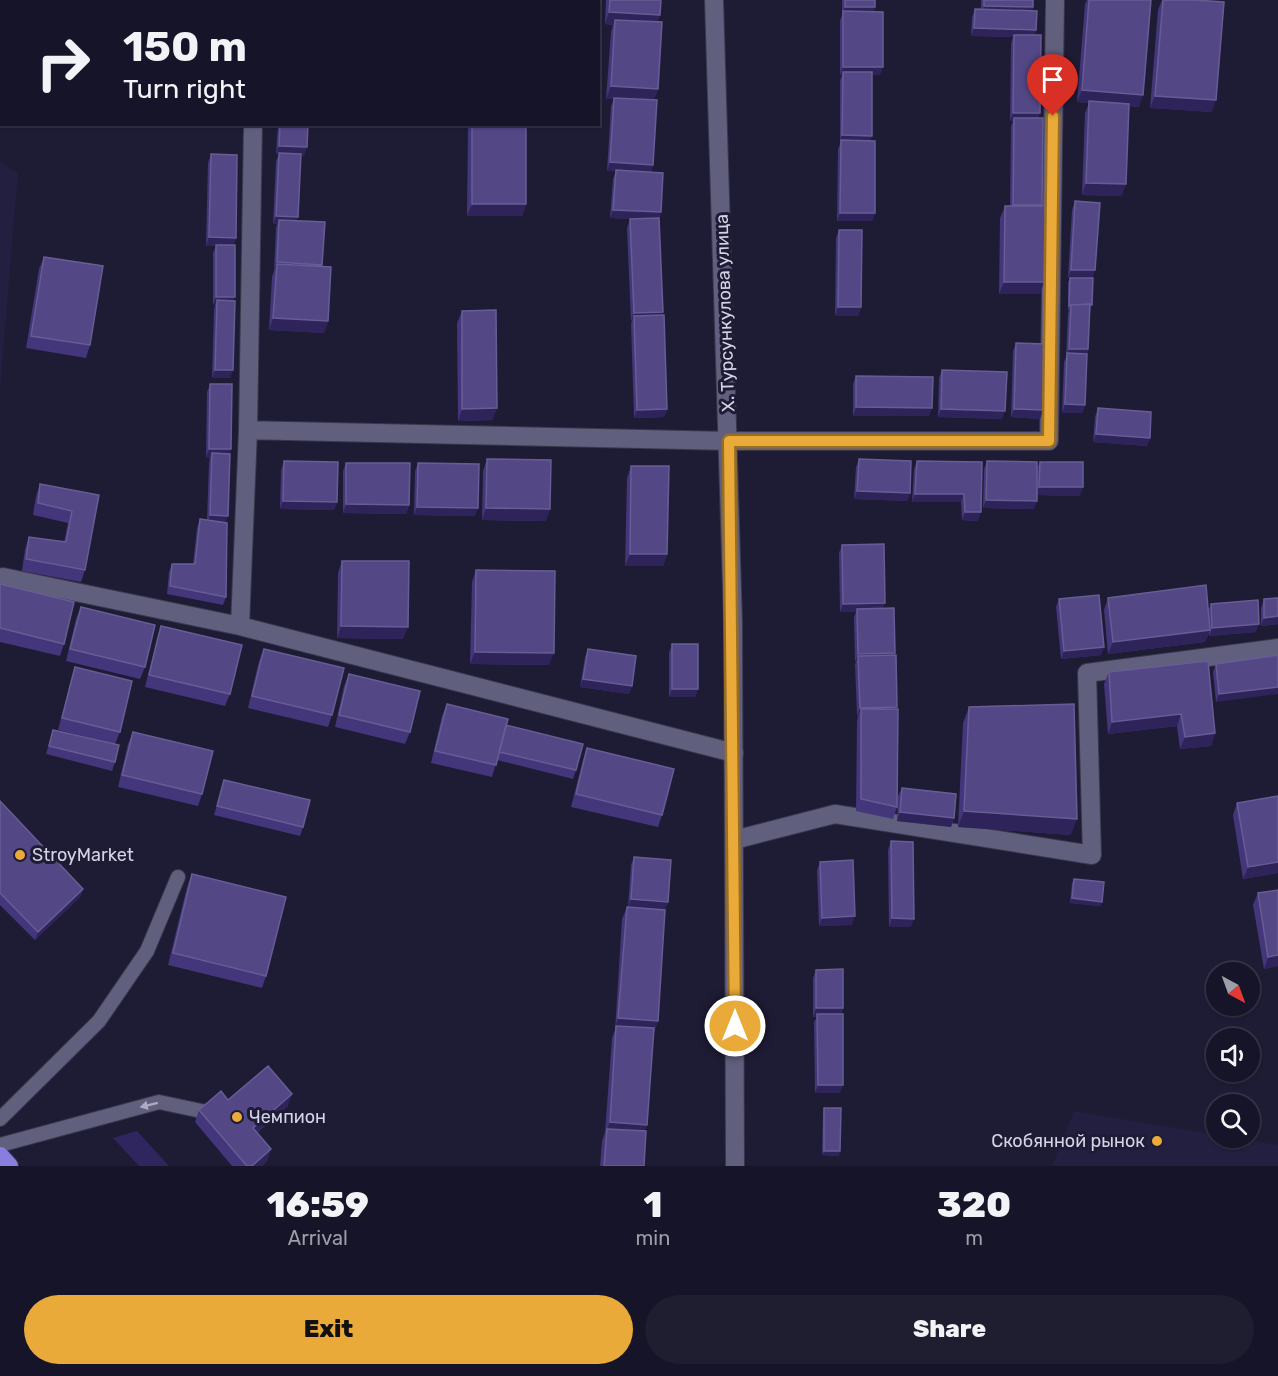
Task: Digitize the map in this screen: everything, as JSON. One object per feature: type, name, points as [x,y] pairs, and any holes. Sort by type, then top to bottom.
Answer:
[{"type":"highway","points":[[0,1156],[9,1166]]},
{"type":"street","name":"Х. Турсункулова улица","points":[[714,0],[729,441],[734,753],[735,1166]]},
{"type":"street","points":[[248,430],[729,441],[1049,441],[1055,0]]},
{"type":"street","points":[[240,626],[248,430],[254,126]]},
{"type":"street","points":[[3,577],[240,626],[734,753]]},
{"type":"street","points":[[734,840],[835,814],[1092,855],[1087,673],[1278,648]]},
{"type":"lane","points":[[0,1119],[99,1021],[147,951],[178,877]]},
{"type":"lane","points":[[0,1145],[159,1102],[206,1112]]},
{"type":"shaded area","points":[[0,162],[18,173],[0,390]]},
{"type":"shaded area","name":"Скобянной рынок","points":[[1074,1111],[1206,1133],[1206,1148],[1260,1148],[1260,1142],[1278,1145],[1278,1166],[1052,1166]]},
{"type":"shaded area","points":[[137,1131],[169,1166],[139,1166],[113,1138]]},
{"type":"building","points":[[610,0],[661,0],[660,15],[609,12]]},
{"type":"building","points":[[845,0],[875,0],[875,7],[845,7]]},
{"type":"building","points":[[984,0],[1033,0],[1033,7],[984,6]]},
{"type":"building","points":[[1089,0],[1151,0],[1143,95],[1082,90]]},
{"type":"building","points":[[1163,0],[1224,2],[1216,100],[1155,96]]},
{"type":"building","points":[[975,9],[1037,11],[1036,30],[974,28]]},
{"type":"building","points":[[843,11],[883,12],[883,67],[843,67]]},
{"type":"building","points":[[615,20],[662,22],[658,89],[611,86]]},
{"type":"building","points":[[1014,35],[1041,35],[1040,113],[1013,113]]},
{"type":"building","points":[[843,72],[872,72],[872,136],[842,135]]},
{"type":"building","points":[[614,98],[657,100],[653,165],[610,162]]},
{"type":"building","points":[[1089,101],[1129,104],[1126,184],[1086,183]]},
{"type":"building","points":[[1014,118],[1043,118],[1042,205],[1013,205]]},
{"type":"building","points":[[280,126],[308,126],[307,147],[279,146]]},
{"type":"building","points":[[472,126],[526,126],[526,204],[472,204]]},
{"type":"building","points":[[841,140],[875,141],[875,213],[840,213]]},
{"type":"building","points":[[279,153],[301,154],[298,217],[276,216]]},
{"type":"building","points":[[211,154],[237,155],[236,238],[209,237]]},
{"type":"building","points":[[616,170],[663,173],[661,212],[613,210]]},
{"type":"building","points":[[1075,201],[1100,203],[1095,270],[1071,270]]},
{"type":"building","points":[[1005,206],[1045,206],[1044,282],[1004,282]]},
{"type":"building","points":[[659,218],[663,312],[634,313],[630,219]]},
{"type":"building","points":[[279,220],[325,222],[322,265],[277,262]]},
{"type":"building","points":[[839,230],[862,230],[861,307],[838,307]]},
{"type":"building","points":[[216,245],[235,245],[235,297],[216,297]]},
{"type":"building","points":[[44,257],[103,266],[90,345],[31,336]]},
{"type":"building","points":[[277,264],[331,267],[328,321],[273,318]]},
{"type":"building","points":[[1070,278],[1093,278],[1092,305],[1069,306]]},
{"type":"building","points":[[217,300],[235,301],[233,370],[215,370]]},
{"type":"building","points":[[1090,304],[1088,349],[1069,349],[1071,305]]},
{"type":"building","points":[[496,310],[497,408],[462,409],[462,311]]},
{"type":"building","points":[[664,315],[667,409],[637,410],[634,316]]},
{"type":"building","points":[[1016,343],[1045,344],[1043,410],[1014,409]]},
{"type":"building","points":[[1067,353],[1087,354],[1085,405],[1065,404]]},
{"type":"building","points":[[942,370],[1007,372],[1005,411],[941,409]]},
{"type":"building","points":[[856,376],[933,377],[932,408],[856,407]]},
{"type":"building","points":[[210,384],[232,384],[231,449],[209,449]]},
{"type":"building","points":[[1098,408],[1151,412],[1150,438],[1096,434]]},
{"type":"building","points":[[212,453],[230,454],[228,516],[210,515]]},
{"type":"building","points":[[487,459],[551,460],[550,509],[486,508]]},
{"type":"building","points":[[859,459],[911,461],[910,493],[857,491]]},
{"type":"building","points":[[284,461],[338,462],[337,502],[283,501]]},
{"type":"building","points":[[917,461],[982,462],[981,512],[965,512],[964,494],[915,494]]},
{"type":"building","points":[[987,461],[1037,462],[1037,501],[986,500]]},
{"type":"building","points":[[1040,462],[1083,462],[1083,487],[1039,487]]},
{"type":"building","points":[[346,463],[410,463],[409,505],[346,504]]},
{"type":"building","points":[[418,463],[479,464],[478,508],[417,507]]},
{"type":"building","points":[[631,466],[669,466],[667,554],[630,554]]},
{"type":"building","points":[[40,484],[99,495],[85,570],[26,559],[29,537],[66,542],[72,511],[38,503]]},
{"type":"building","points":[[200,519],[227,523],[226,597],[170,586],[172,564],[195,564]]},
{"type":"building","points":[[884,544],[885,603],[843,604],[842,545]]},
{"type":"building","points":[[342,561],[409,561],[408,627],[341,626]]},
{"type":"building","points":[[476,570],[555,571],[554,653],[475,652]]},
{"type":"building","points":[[0,584],[74,602],[64,644],[0,628]]},
{"type":"building","points":[[1206,585],[1210,630],[1113,642],[1108,598]]},
{"type":"building","points":[[1099,595],[1104,647],[1064,651],[1059,599]]},
{"type":"building","points":[[1278,598],[1278,616],[1264,618],[1264,599]]},
{"type":"building","points":[[1258,600],[1259,624],[1212,628],[1211,604]]},
{"type":"building","points":[[81,607],[155,625],[145,667],[70,649]]},
{"type":"building","points":[[894,608],[895,653],[858,654],[857,609]]},
{"type":"building","points":[[161,626],[242,645],[230,694],[149,675]]},
{"type":"building","points":[[672,644],[698,644],[698,689],[672,689]]},
{"type":"building","points":[[264,649],[344,668],[332,715],[252,696]]},
{"type":"building","points":[[588,649],[636,656],[632,686],[583,679]]},
{"type":"building","points":[[896,655],[897,707],[860,708],[858,656]]},
{"type":"building","points":[[1278,655],[1278,687],[1219,694],[1216,664]]},
{"type":"building","points":[[1208,661],[1215,733],[1185,737],[1181,714],[1112,722],[1109,672]]},
{"type":"building","points":[[75,667],[132,681],[120,732],[62,718]]},
{"type":"building","points":[[349,674],[420,691],[410,732],[339,715]]},
{"type":"building","points":[[447,704],[508,719],[496,765],[435,751]]},
{"type":"building","points":[[1074,704],[1077,819],[964,811],[969,707]]},
{"type":"building","points":[[861,709],[898,709],[897,807],[861,799]]},
{"type":"building","points":[[506,725],[583,744],[576,770],[499,752]]},
{"type":"building","points":[[53,730],[119,745],[115,762],[49,746]]},
{"type":"building","points":[[133,732],[213,751],[202,794],[122,775]]},
{"type":"building","points":[[587,748],[674,769],[662,815],[576,794]]},
{"type":"building","points":[[224,780],[310,800],[303,827],[217,806]]},
{"type":"building","points":[[902,788],[956,794],[954,818],[900,812]]},
{"type":"building","points":[[1278,796],[1278,862],[1248,867],[1237,803]]},
{"type":"building","name":"StroyMarket","points":[[0,801],[83,889],[38,932],[0,893]]},
{"type":"building","points":[[891,841],[913,842],[914,919],[892,918]]},
{"type":"building","points":[[634,857],[671,860],[668,902],[631,899]]},
{"type":"building","points":[[853,860],[855,916],[822,918],[820,862]]},
{"type":"building","points":[[192,874],[286,897],[266,976],[173,953]]},
{"type":"building","points":[[1074,879],[1104,882],[1102,902],[1072,898]]},
{"type":"building","points":[[1278,890],[1278,955],[1268,957],[1258,893]]},
{"type":"building","points":[[627,907],[665,910],[658,1021],[618,1018]]},
{"type":"building","points":[[843,969],[843,1008],[816,1008],[816,970]]},
{"type":"building","points":[[817,1014],[843,1014],[843,1085],[818,1085]]},
{"type":"building","points":[[616,1026],[654,1028],[647,1125],[610,1122]]},
{"type":"building","name":"Чемпион","points":[[268,1066],[292,1094],[253,1128],[271,1149],[252,1166],[247,1166],[199,1110],[221,1091],[228,1100]]},
{"type":"building","points":[[824,1108],[841,1108],[840,1151],[824,1151]]},
{"type":"building","points":[[607,1129],[646,1131],[644,1166],[604,1166]]},
{"type":"place","name":"StroyMarket","points":[[20,855]]},
{"type":"place","name":"Чемпион","points":[[237,1117]]},
{"type":"place","name":"Скобянной рынок","points":[[1157,1141]]},
{"type":"route","points":[[735,1026],[733,622],[729,441],[1049,441],[1053,116]]}]
